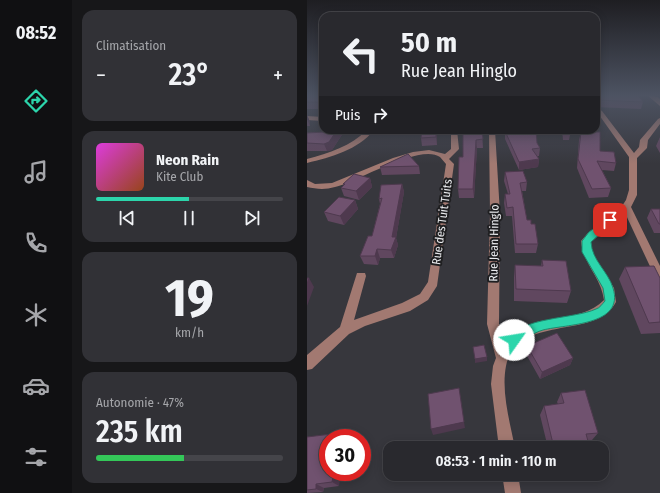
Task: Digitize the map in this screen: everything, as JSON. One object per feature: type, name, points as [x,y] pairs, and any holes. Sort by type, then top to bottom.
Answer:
[{"type":"street","points":[[307,118],[319,119]]},
{"type":"street","points":[[501,355],[514,340],[526,331],[542,325],[577,320],[601,312],[610,302],[608,288],[587,252],[586,241],[592,234],[627,206],[633,195],[633,156],[605,118]]},
{"type":"street","points":[[633,156],[643,148],[644,140],[660,120]]},
{"type":"street","points":[[307,161],[345,148],[368,134]]},
{"type":"street","points":[[307,182],[309,185],[315,187],[333,185],[413,154],[428,152],[447,157],[455,150],[455,134]]},
{"type":"street","name":"Rue Jean Hinglo","points":[[493,134],[495,214],[493,324],[501,355],[497,377],[506,441]]},
{"type":"street","name":"Rue des Tuit Tuits","points":[[307,364],[345,330],[361,322],[406,307],[424,297],[433,283],[449,164],[447,157]]},
{"type":"street","points":[[627,206],[660,277]]},
{"type":"street","points":[[345,330],[361,276]]},
{"type":"street","points":[[511,481],[513,493]]},
{"type":"building","points":[[307,133],[334,134],[329,142],[324,144],[307,143]]},
{"type":"building","points":[[422,134],[436,134],[436,137],[421,138]]},
{"type":"building","points":[[463,134],[482,134],[483,139],[476,140],[473,189],[458,189],[459,157],[463,157]]},
{"type":"building","points":[[506,134],[536,134],[537,143],[540,148],[532,149],[539,159],[519,162]]},
{"type":"building","points":[[581,134],[600,134],[600,151],[614,152],[616,163],[597,161],[611,188],[592,189],[578,159]]},
{"type":"building","points":[[408,154],[419,166],[380,167]]},
{"type":"building","points":[[523,171],[527,182],[520,183],[527,220],[531,220],[531,224],[535,224],[538,244],[516,244],[513,207],[507,208],[505,194],[510,194],[505,172]]},
{"type":"building","points":[[354,174],[370,178],[356,191],[341,188],[345,184],[343,184]]},
{"type":"building","points":[[402,184],[392,237],[396,237],[391,250],[377,249],[375,256],[360,256],[368,236],[372,236],[382,198],[379,199],[381,185]]},
{"type":"building","points":[[339,197],[355,200],[340,216],[324,212]]},
{"type":"building","points":[[651,209],[660,209],[660,224],[659,224]]},
{"type":"building","points":[[542,260],[566,261],[571,291],[516,289],[515,265],[543,266]]},
{"type":"building","points":[[654,266],[660,278],[660,322],[649,323],[625,267]]},
{"type":"building","points":[[557,333],[573,358],[542,372],[527,346]]},
{"type":"building","points":[[484,345],[487,357],[475,359],[473,347]]},
{"type":"building","points":[[459,388],[464,422],[431,429],[428,394]]},
{"type":"building","points":[[585,390],[598,433],[586,434],[588,441],[552,441],[544,406],[564,403],[561,393]]},
{"type":"building","points":[[319,436],[319,481],[332,481],[316,484],[316,489],[307,490],[307,437]]},
{"type":"route","points":[[514,340],[526,331],[542,325],[577,320],[601,312],[610,302],[608,288],[587,252],[586,241],[592,234],[610,220]]}]
